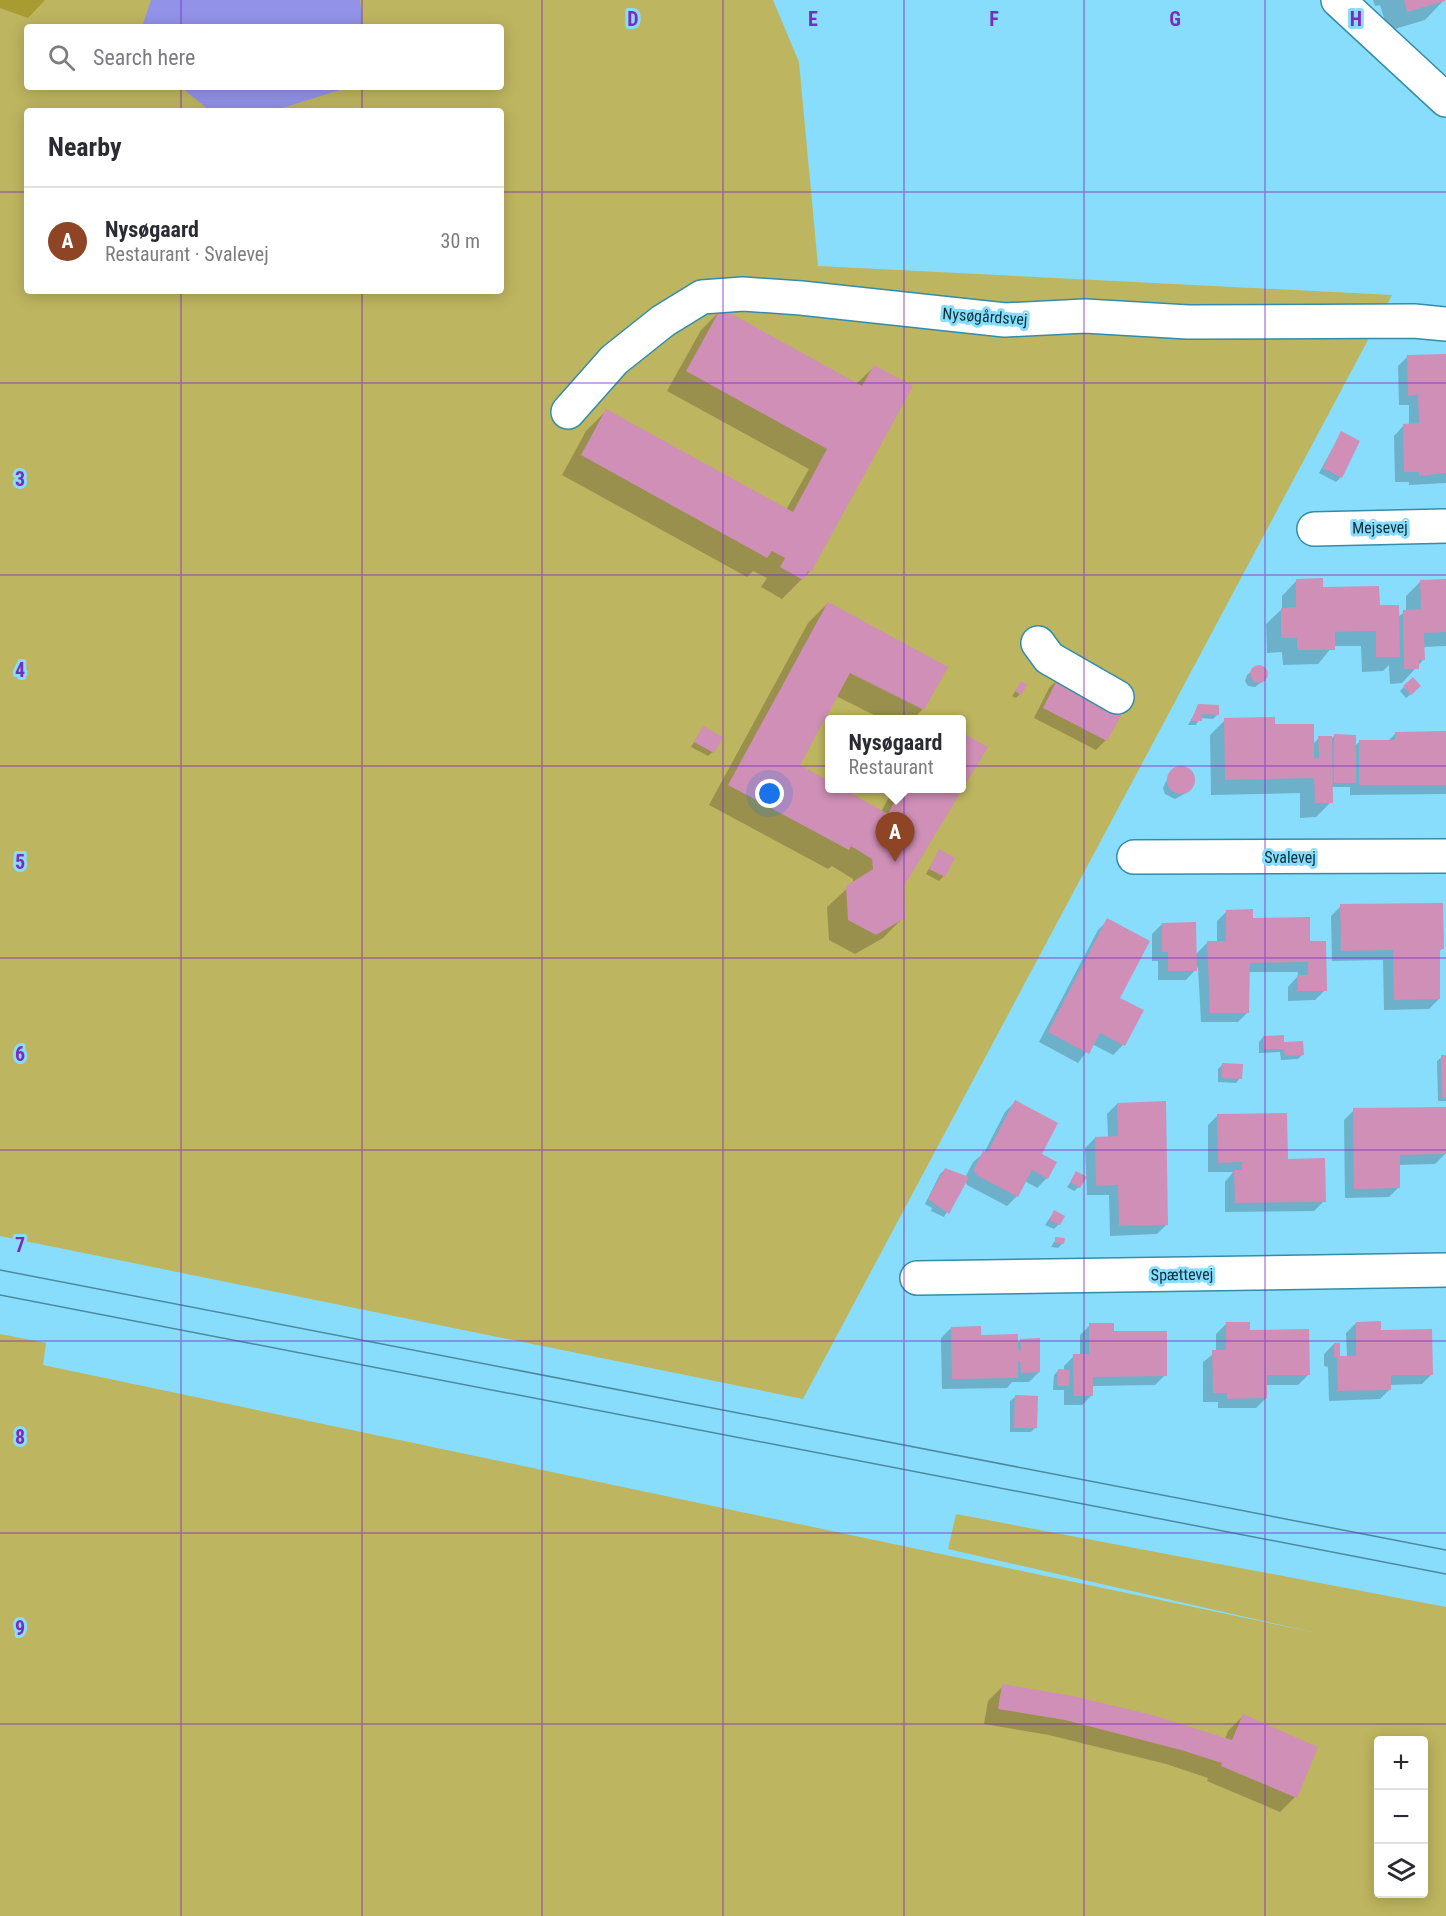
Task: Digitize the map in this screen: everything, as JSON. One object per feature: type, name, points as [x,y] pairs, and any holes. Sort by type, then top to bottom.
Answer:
[{"type":"street","points":[[1338,0],[1446,100]]},
{"type":"street","name":"Nysøgårdsvej","points":[[568,412],[614,360],[663,321],[702,297],[743,294],[801,298],[1005,320],[1085,316],[1188,322],[1414,321],[1446,324]]},
{"type":"street","name":"Mejsevej","points":[[1314,529],[1446,526]]},
{"type":"street","points":[[1038,643],[1049,658],[1117,697]]},
{"type":"street","name":"Svalevej","points":[[1134,857],[1446,856]]},
{"type":"street","name":"Spættevej","points":[[917,1278],[1446,1270]]},
{"type":"shaded area","points":[[0,0],[773,0],[799,62],[818,266],[1392,295],[803,1399],[0,1236]]},
{"type":"shaded area","points":[[0,0],[45,0],[28,18],[0,8]]},
{"type":"shaded area","points":[[151,0],[360,0],[363,24],[143,24]]},
{"type":"shaded area","points":[[185,90],[340,90],[282,108],[206,108]]},
{"type":"shaded area","points":[[0,1334],[46,1343],[43,1365],[1312,1632],[948,1549],[956,1514],[1446,1607],[1446,1916],[0,1916]]},
{"type":"building","points":[[1404,0],[1445,0],[1445,1],[1407,12]]},
{"type":"building","points":[[721,308],[862,386],[874,365],[913,386],[811,572],[808,571],[803,580],[780,567],[785,558],[772,551],[767,558],[581,455],[606,409],[793,512],[827,449],[686,371]]},
{"type":"building","points":[[1446,354],[1446,473],[1419,476],[1419,472],[1404,472],[1403,424],[1419,423],[1418,395],[1408,396],[1407,355]]},
{"type":"building","points":[[1341,431],[1360,441],[1342,478],[1323,468]]},
{"type":"building","points":[[1323,578],[1323,587],[1379,586],[1380,605],[1399,605],[1400,657],[1376,657],[1376,631],[1335,632],[1335,650],[1297,650],[1297,638],[1281,638],[1281,608],[1296,607],[1296,579]]},
{"type":"building","points":[[1446,579],[1446,632],[1424,633],[1425,660],[1419,660],[1419,669],[1404,669],[1403,610],[1421,609],[1420,580]]},
{"type":"building","points":[[828,602],[948,667],[924,710],[850,673],[827,715],[825,715],[800,765],[825,779],[825,793],[851,793],[888,814],[899,793],[960,793],[904,886],[905,918],[876,935],[848,920],[846,886],[873,869],[872,859],[851,846],[849,850],[728,785]]},
{"type":"building","points":[[1255,665],[1263,665],[1268,670],[1266,681],[1255,683],[1250,678],[1250,670]]},
{"type":"building","points":[[1059,676],[1124,710],[1107,741],[1043,708]]},
{"type":"building","points":[[1413,677],[1421,686],[1411,695],[1403,686]]},
{"type":"building","points":[[1021,681],[1027,685],[1021,695],[1015,691]]},
{"type":"building","points":[[1198,704],[1219,705],[1219,715],[1202,714],[1202,721],[1191,721]]},
{"type":"building","points":[[1275,717],[1275,724],[1314,724],[1314,758],[1319,758],[1318,736],[1332,736],[1333,803],[1315,803],[1314,778],[1225,780],[1224,718]]},
{"type":"building","points":[[703,726],[723,737],[714,753],[694,742]]},
{"type":"building","points":[[1446,731],[1446,785],[1359,785],[1359,740],[1395,740],[1395,732]]},
{"type":"building","points":[[1334,734],[1356,735],[1356,783],[1334,783]]},
{"type":"building","points":[[966,735],[988,747],[966,783]]},
{"type":"building","points":[[1181,766],[1191,770],[1195,780],[1191,790],[1181,794],[1171,790],[1167,780],[1171,770]]},
{"type":"building","points":[[939,849],[955,858],[945,877],[929,869]]},
{"type":"building","points":[[1443,903],[1444,949],[1440,949],[1440,999],[1394,1000],[1393,950],[1341,951],[1340,904]]},
{"type":"building","points":[[1253,909],[1253,918],[1310,917],[1310,941],[1326,941],[1327,991],[1298,991],[1297,975],[1308,975],[1308,962],[1250,963],[1249,1013],[1210,1013],[1207,941],[1226,941],[1226,910]]},
{"type":"building","points":[[1107,918],[1150,941],[1120,998],[1144,1010],[1125,1046],[1100,1033],[1089,1054],[1048,1032]]},
{"type":"building","points":[[1196,922],[1197,971],[1168,971],[1168,952],[1162,952],[1162,923]]},
{"type":"building","points":[[1284,1035],[1284,1042],[1303,1041],[1304,1055],[1285,1056],[1284,1049],[1264,1049],[1263,1036]]},
{"type":"building","points":[[1441,1055],[1446,1055],[1446,1097],[1442,1097]]},
{"type":"building","points":[[1222,1063],[1243,1064],[1242,1079],[1222,1078]]},
{"type":"building","points":[[1015,1100],[1058,1123],[1042,1154],[1057,1162],[1048,1179],[1032,1170],[1018,1197],[976,1175],[977,1173],[973,1171],[983,1151],[987,1153]]},
{"type":"building","points":[[1166,1101],[1168,1225],[1119,1226],[1118,1185],[1096,1186],[1095,1137],[1118,1136],[1117,1103]]},
{"type":"building","points":[[1446,1107],[1446,1154],[1400,1155],[1400,1188],[1354,1189],[1353,1108]]},
{"type":"building","points":[[1287,1113],[1288,1159],[1325,1158],[1326,1202],[1235,1203],[1234,1170],[1242,1170],[1242,1162],[1218,1163],[1217,1114]]},
{"type":"building","points":[[945,1168],[969,1177],[949,1214],[928,1199]]},
{"type":"building","points":[[1076,1171],[1087,1177],[1080,1188],[1070,1182]]},
{"type":"building","points":[[1054,1210],[1065,1216],[1060,1225],[1049,1220]]},
{"type":"building","points":[[1055,1237],[1065,1238],[1064,1244],[1055,1243]]},
{"type":"building","points":[[1381,1321],[1381,1330],[1432,1329],[1433,1375],[1391,1375],[1391,1390],[1338,1391],[1337,1357],[1334,1357],[1334,1343],[1340,1343],[1340,1356],[1356,1356],[1356,1322]]},
{"type":"building","points":[[1226,1322],[1250,1322],[1250,1330],[1309,1329],[1310,1375],[1267,1375],[1267,1398],[1227,1399],[1227,1393],[1213,1393],[1212,1350],[1226,1350]]},
{"type":"building","points":[[1089,1323],[1114,1323],[1114,1331],[1167,1331],[1167,1376],[1093,1377],[1093,1396],[1074,1396],[1073,1354],[1089,1354]]},
{"type":"building","points":[[981,1326],[981,1335],[1018,1334],[1018,1350],[1021,1349],[1020,1339],[1040,1338],[1040,1372],[1021,1373],[1018,1361],[1018,1378],[952,1379],[951,1327]]},
{"type":"building","points":[[1058,1369],[1070,1370],[1069,1386],[1057,1386]]},
{"type":"building","points":[[1015,1395],[1038,1396],[1037,1428],[1014,1428]]},
{"type":"building","points":[[1002,1684],[1073,1696],[1152,1715],[1232,1740],[1243,1714],[1318,1747],[1297,1798],[1221,1766],[1222,1763],[1181,1750],[1065,1720],[998,1709]]},
{"type":"tram line","points":[[0,1270],[1446,1550]]},
{"type":"tram line","points":[[0,1295],[1446,1574]]},
{"type":"place","name":"Nysøgaard","points":[[895,862]]}]
